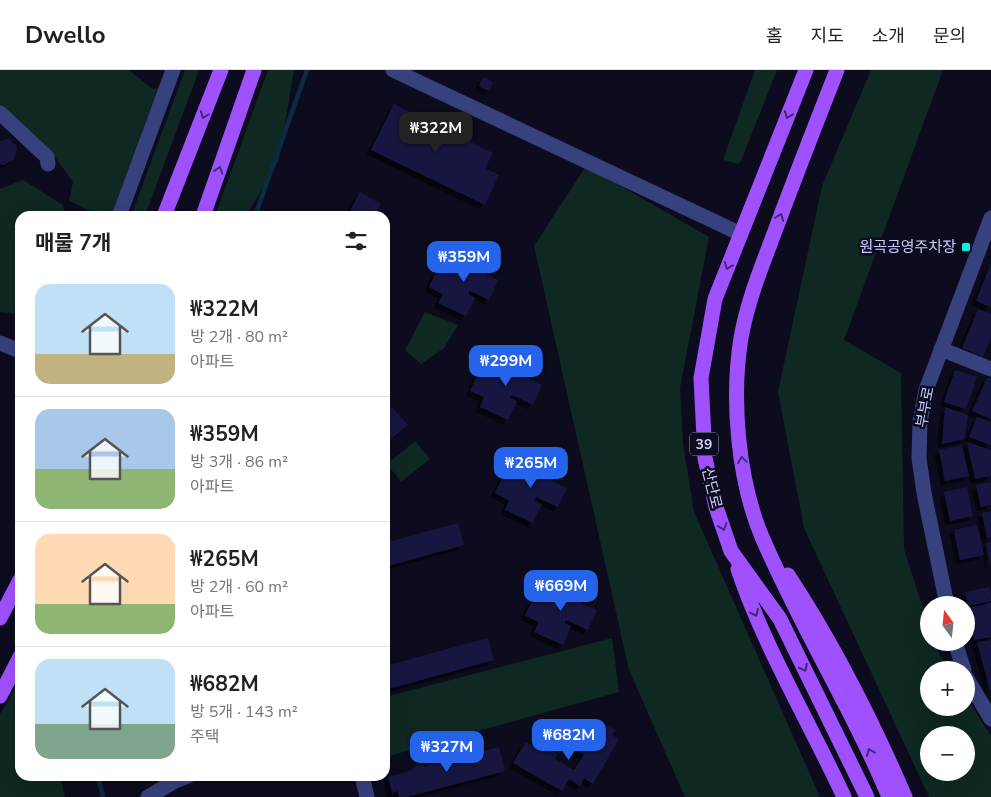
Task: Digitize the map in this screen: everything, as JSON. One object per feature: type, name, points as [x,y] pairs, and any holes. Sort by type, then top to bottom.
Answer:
[{"type":"main road","points":[[166,211],[221,70]]},
{"type":"main road","points":[[205,211],[254,70]]},
{"type":"main road","name":"산단로","points":[[806,70],[715,299],[701,378],[705,458],[716,507],[732,551],[780,619],[867,797]]},
{"type":"main road","name":"39","points":[[837,70],[754,288],[741,337],[736,388],[738,428],[745,477],[761,535],[798,614],[868,747],[889,797]]},
{"type":"main road","points":[[761,535],[820,625],[882,744],[905,797]]},
{"type":"main road","points":[[732,551],[746,592],[792,695],[844,797]]},
{"type":"main road","points":[[0,618],[15,590]]},
{"type":"main road","points":[[0,696],[15,668]]},
{"type":"street","points":[[121,211],[173,70]]},
{"type":"street","points":[[393,70],[741,234]]},
{"type":"street","points":[[0,113],[47,157],[48,164]]},
{"type":"street","name":"부부로","points":[[945,596],[919,458],[920,422],[925,398],[941,349],[991,218]]},
{"type":"street","points":[[0,343],[15,349]]},
{"type":"street","points":[[941,349],[991,369]]},
{"type":"street","points":[[975,688],[986,701],[991,719]]},
{"type":"street","points":[[148,797],[175,781]]},
{"type":"street","points":[[363,781],[367,797]]},
{"type":"green space","points":[[0,70],[129,70],[152,89],[158,88],[113,211],[91,211],[69,201],[73,182],[55,157],[0,107]]},
{"type":"green space","points":[[185,70],[199,70],[147,211],[133,211]]},
{"type":"green space","points":[[268,70],[294,70],[279,160],[249,211],[217,211]]},
{"type":"green space","points":[[755,70],[777,70],[741,161],[738,164],[724,160],[724,157]]},
{"type":"green space","points":[[871,70],[943,70],[844,340],[901,373],[904,549],[920,600],[920,651],[938,651],[944,661],[920,661],[920,716],[975,716],[975,711],[991,736],[991,797],[929,797],[922,781],[975,781],[975,726],[920,726],[920,778],[804,528],[778,392],[822,186]]},
{"type":"green space","points":[[586,166],[709,237],[680,388],[683,444],[694,512],[820,797],[685,797],[629,670],[534,246]]},
{"type":"green space","points":[[23,180],[63,205],[64,211],[15,211],[15,314],[0,312],[0,189]]},
{"type":"green space","points":[[425,312],[458,325],[444,348],[421,364],[405,350]]},
{"type":"green space","points":[[415,441],[430,459],[401,482],[390,468],[390,462]]},
{"type":"green space","points":[[612,638],[619,692],[390,756],[390,696]]},
{"type":"green space","points":[[15,689],[15,781],[61,781],[65,797],[0,797],[0,714]]},
{"type":"building","points":[[483,77],[493,82],[489,91],[479,86]]},
{"type":"building","points":[[394,104],[493,153],[485,168],[499,175],[485,205],[371,150]]},
{"type":"building","points":[[9,138],[17,147],[14,160],[3,165],[0,164],[0,141]]},
{"type":"building","points":[[360,192],[381,204],[377,211],[350,211]]},
{"type":"building","points":[[470,250],[492,260],[485,274],[498,280],[489,300],[470,291],[468,294],[475,298],[466,316],[438,303],[443,294],[429,287],[439,265],[446,269],[451,262],[471,271],[472,269],[463,265]]},
{"type":"building","points":[[991,263],[991,307],[976,301]]},
{"type":"building","points":[[978,309],[991,314],[991,337],[983,357],[962,348]]},
{"type":"building","points":[[511,354],[533,364],[527,378],[542,385],[533,405],[512,395],[510,398],[517,401],[508,420],[480,407],[484,397],[470,391],[480,369],[488,373],[492,366],[513,375],[514,373],[504,369]]},
{"type":"building","points":[[955,370],[977,377],[966,409],[944,402]]},
{"type":"building","points":[[987,378],[991,379],[991,419],[972,411]]},
{"type":"building","points":[[392,407],[408,425],[390,440],[390,409]]},
{"type":"building","points":[[945,407],[968,415],[964,439],[942,444]]},
{"type":"building","points":[[977,417],[991,422],[991,445],[969,437]]},
{"type":"building","points":[[967,442],[991,450],[991,476],[975,479]]},
{"type":"building","points":[[962,445],[969,476],[945,481],[939,450]]},
{"type":"building","points":[[536,456],[558,466],[552,481],[567,488],[558,507],[536,497],[535,501],[542,504],[533,523],[505,510],[509,500],[495,493],[505,472],[513,475],[517,468],[538,477],[539,475],[529,471]]},
{"type":"building","points":[[991,482],[991,505],[981,507],[976,485]]},
{"type":"building","points":[[967,487],[973,516],[950,521],[944,492]]},
{"type":"building","points":[[991,511],[991,537],[987,538],[982,513]]},
{"type":"building","points":[[458,523],[464,545],[390,566],[390,542]]},
{"type":"building","points":[[977,525],[984,555],[960,560],[954,530]]},
{"type":"building","points":[[991,542],[991,564],[990,564],[986,543]]},
{"type":"building","points":[[565,579],[588,589],[581,603],[597,610],[588,630],[566,620],[564,623],[571,626],[563,645],[534,632],[539,622],[525,616],[535,594],[542,598],[547,591],[567,600],[568,598],[559,593]]},
{"type":"building","points":[[990,587],[991,601],[975,604],[975,596],[966,596],[965,592]]},
{"type":"building","points":[[991,603],[991,637],[975,640],[975,606]]},
{"type":"building","points":[[488,638],[494,660],[390,689],[390,665]]},
{"type":"building","points":[[991,640],[991,690],[990,690],[977,642]]},
{"type":"building","points":[[604,724],[615,730],[612,735],[619,739],[593,784],[584,778],[580,786],[569,779],[562,791],[513,763],[526,742],[545,753],[548,749],[557,754],[555,759],[574,770],[584,755],[579,752],[585,742],[590,745]]},
{"type":"building","points":[[499,747],[505,771],[407,797],[399,797],[398,791],[392,793],[389,781],[390,776],[413,770],[413,767],[423,764],[424,767],[466,756],[466,753],[476,750],[477,753]]},
{"type":"waterway","points":[[257,211],[307,70]]},
{"type":"waterway","points":[[99,781],[103,797]]},
{"type":"place","name":"원곡공영주차장","points":[[966,247]]}]
